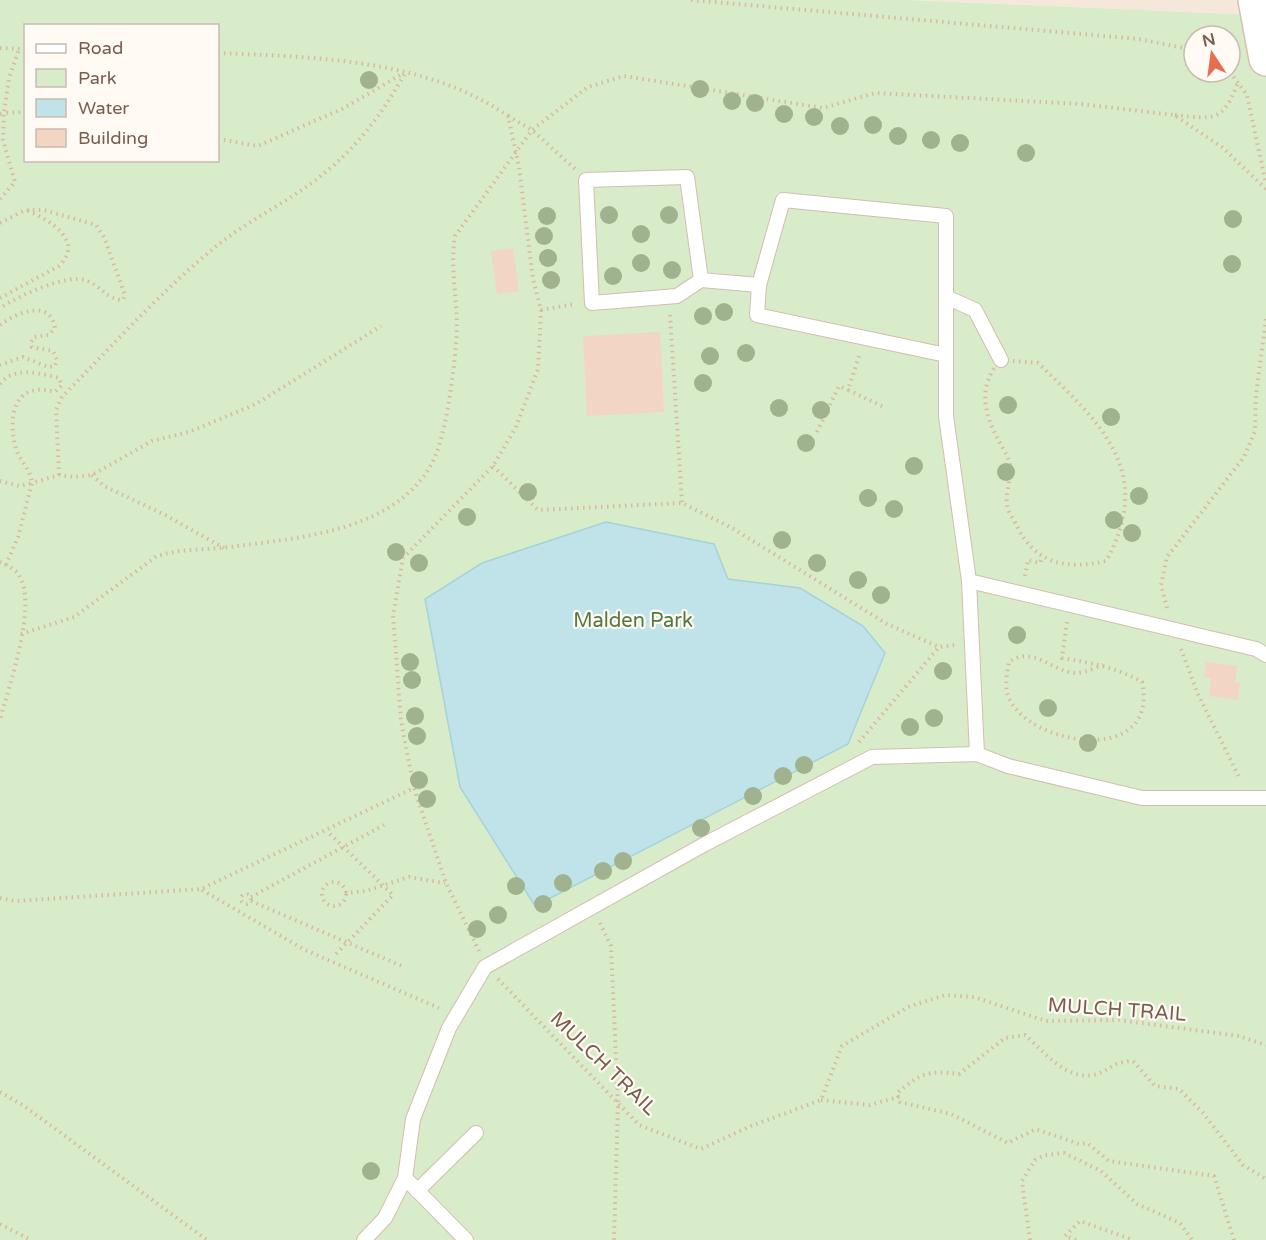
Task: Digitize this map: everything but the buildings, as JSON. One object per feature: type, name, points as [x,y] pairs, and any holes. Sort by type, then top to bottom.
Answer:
[{"type":"main road","points":[[1255,0],[1266,59]]},
{"type":"lane","points":[[701,280],[687,177],[586,180],[592,303],[677,296],[701,280],[759,285]]},
{"type":"lane","points":[[946,355],[757,315],[759,285],[783,200],[946,216],[946,297],[946,355],[946,416],[969,581],[977,754]]},
{"type":"lane","points":[[946,297],[975,310],[1001,360]]},
{"type":"lane","points":[[969,581],[1263,650]]},
{"type":"lane","points":[[364,1240],[385,1218],[405,1178],[413,1119],[449,1028],[485,967],[872,757],[977,754],[1008,766],[1142,798],[1259,799]]},
{"type":"lane","points":[[417,1191],[476,1133]]},
{"type":"lane","points":[[405,1178],[466,1240]]},
{"type":"path","points":[[691,0],[1140,39],[1182,48]]},
{"type":"path","points":[[0,48],[24,50]]},
{"type":"path","points":[[0,199],[15,182],[3,140],[2,113],[9,78],[19,49]]},
{"type":"path","points":[[219,53],[347,63],[429,77],[481,98],[532,130],[586,180]]},
{"type":"path","points":[[219,139],[258,146],[344,108],[405,73]]},
{"type":"path","points":[[59,475],[56,410],[62,397],[143,314],[218,245],[248,222],[322,175],[390,101],[405,73]]},
{"type":"path","points":[[1174,115],[1210,118],[1228,107],[1238,84]]},
{"type":"path","points":[[1239,84],[1247,96],[1266,184]]},
{"type":"path","points":[[2,113],[24,112]]},
{"type":"path","name":"MULCH TRAIL","points":[[508,116],[519,167],[533,279],[541,310],[538,369],[515,429],[493,466],[403,558],[393,615],[406,758],[446,883],[485,967],[639,1125],[701,1149],[751,1126],[821,1100],[842,1046],[908,1007],[945,996],[974,997],[1046,1021],[1119,1020],[1239,1036],[1266,1045]]},
{"type":"path","points":[[0,223],[25,210],[44,210],[96,225],[104,237],[125,295],[123,300],[110,299],[88,281],[72,279],[51,285],[0,308]]},
{"type":"path","points":[[0,298],[59,266],[67,259],[68,246],[65,234],[53,224],[25,210]]},
{"type":"path","points":[[669,297],[682,502]]},
{"type":"path","points":[[541,310],[592,303]]},
{"type":"path","points":[[0,325],[11,317],[26,312],[40,310],[47,313],[53,319],[55,328],[50,335],[33,337],[32,347],[53,351],[57,360],[55,366],[48,367],[23,357],[0,365]]},
{"type":"path","points":[[1259,799],[1197,692],[1174,630],[1161,585],[1167,557],[1244,457],[1255,431],[1256,395],[1266,319]]},
{"type":"path","points":[[0,481],[19,486],[59,475],[73,477],[92,475],[152,441],[189,432],[256,404],[381,326]]},
{"type":"path","points":[[848,390],[865,338]]},
{"type":"path","points":[[1001,360],[1038,363],[1100,426],[1120,461],[1127,490],[1123,520],[1106,561],[1085,565],[1042,558],[1025,543],[1007,505],[1011,480],[1009,462],[987,417],[984,395],[990,371],[1001,360]]},
{"type":"path","points":[[0,384],[10,374],[21,372],[61,380],[60,390],[23,393],[18,399],[13,436],[17,452],[32,483],[18,537],[6,565]]},
{"type":"path","points":[[817,432],[839,386],[884,406]]},
{"type":"path","points":[[493,466],[538,510],[682,502],[732,528],[887,624],[939,647],[973,642]]},
{"type":"path","points":[[92,475],[104,486],[165,515],[225,548]]},
{"type":"path","points":[[1022,594],[1028,560],[1040,562],[1042,558]]},
{"type":"path","points":[[0,562],[18,573],[24,588],[26,611],[0,720]]},
{"type":"path","points":[[1070,606],[1062,658],[1103,665],[1122,671],[1142,682],[1146,699],[1140,721],[1118,738],[1065,737],[1049,732],[1016,710],[1008,697],[1006,681],[1009,662],[1017,656],[1023,654],[1073,673],[1103,665]]},
{"type":"path","points":[[855,767],[859,742],[939,647]]},
{"type":"path","points":[[0,898],[16,901],[201,890],[414,788]]},
{"type":"path","points":[[384,825],[251,899],[404,968]]},
{"type":"path","points":[[330,834],[393,895],[335,955]]},
{"type":"path","points":[[345,893],[383,886],[409,877],[446,883]]},
{"type":"path","points":[[331,883],[342,886],[345,893],[341,903],[334,906],[327,904],[322,895],[324,887],[331,883]]},
{"type":"path","points":[[201,890],[305,950],[431,1005],[458,1013]]},
{"type":"path","points":[[592,907],[611,946],[618,1103],[614,1240]]},
{"type":"path","name":"MULCH TRAIL","points":[[899,1097],[897,1093],[913,1080],[931,1071],[958,1074],[1005,1038],[1026,1035],[1065,1071],[1093,1075],[1118,1062],[1133,1061],[1155,1086],[1179,1089],[1203,1113],[1243,1165],[1266,1179]]},
{"type":"path","points":[[0,1092],[24,1106],[207,1240]]},
{"type":"path","points":[[821,1100],[869,1105],[899,1097],[900,1102],[951,1114],[1008,1143],[1036,1129],[1079,1144],[1087,1143],[1109,1161],[1214,1176],[1234,1240]]},
{"type":"path","points":[[1030,1240],[1022,1181],[1035,1160],[1045,1155],[1064,1153],[1101,1171],[1137,1204],[1180,1223],[1192,1240]]},
{"type":"path","points":[[1076,1240],[1065,1236],[1080,1221],[1133,1240]]},
{"type":"path","points":[[0,1224],[31,1240]]},
{"type":"shaded area","points":[[910,0],[1254,0],[1257,15]]},
{"type":"green space","name":"Malden Park","points":[[0,0],[910,0],[1257,15],[1266,65],[1266,1240],[0,1240]]},
{"type":"water","points":[[606,522],[714,544],[728,579],[800,588],[863,626],[885,653],[848,744],[535,906],[460,787],[425,599],[482,563]]}]
